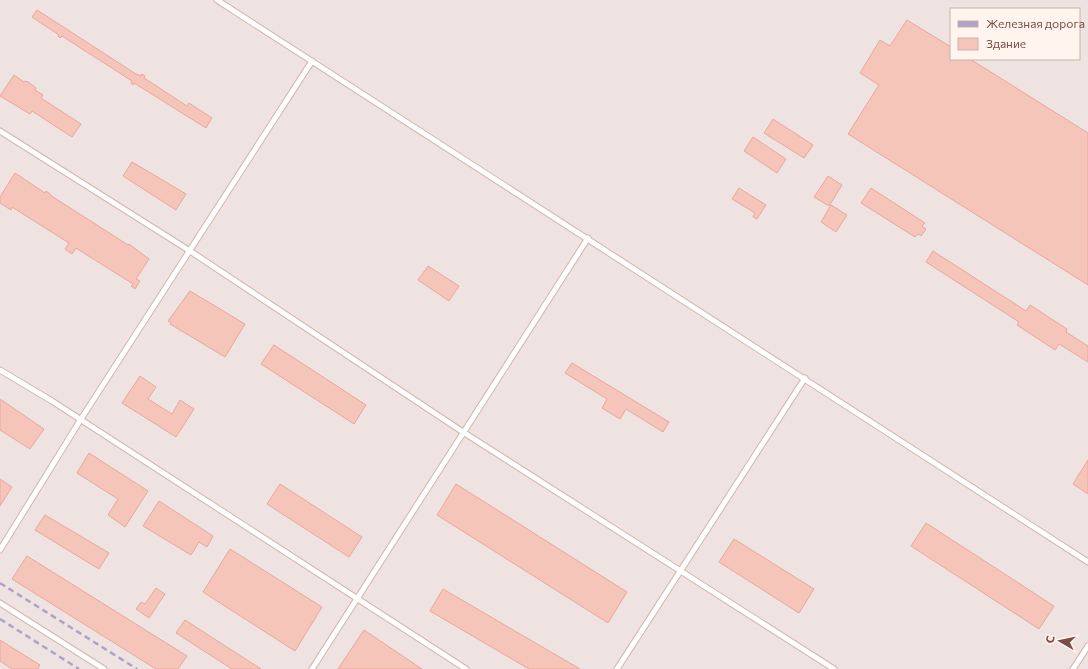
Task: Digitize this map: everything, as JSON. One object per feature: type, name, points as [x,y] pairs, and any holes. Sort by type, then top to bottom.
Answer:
[{"type":"lane","points":[[217,0],[1088,562]]},
{"type":"lane","points":[[0,550],[81,420],[312,61]]},
{"type":"lane","points":[[0,131],[190,251],[463,432],[834,669]]},
{"type":"lane","points":[[312,669],[588,238]]},
{"type":"lane","points":[[0,370],[81,420],[466,669]]},
{"type":"lane","points":[[617,669],[805,378]]},
{"type":"lane","points":[[0,603],[104,669]]},
{"type":"lane","points":[[1073,669],[1088,646]]},
{"type":"shaded area","points":[[0,0],[1088,0],[1088,669],[0,669]]},
{"type":"building","points":[[37,10],[136,74],[141,76],[142,74],[145,76],[144,78],[187,106],[189,103],[212,118],[206,128],[134,83],[133,85],[131,83],[132,81],[62,36],[60,38],[58,36],[59,35],[32,17]]},
{"type":"building","points":[[907,20],[950,46],[950,60],[972,60],[1088,133],[1088,285],[848,134],[879,85],[860,73],[880,40],[890,46]]},
{"type":"building","points":[[14,75],[36,88],[35,90],[43,95],[41,98],[81,124],[72,137],[32,111],[30,114],[0,96]]},
{"type":"building","points":[[773,119],[813,145],[804,158],[764,133]]},
{"type":"building","points":[[753,137],[786,159],[777,173],[744,151]]},
{"type":"building","points":[[132,162],[186,194],[176,210],[123,176]]},
{"type":"building","points":[[15,173],[45,193],[46,191],[128,245],[129,244],[149,259],[136,279],[140,281],[135,289],[131,286],[133,284],[76,248],[72,254],[65,249],[69,243],[12,207],[11,210],[0,203],[0,197]]},
{"type":"building","points":[[828,176],[842,185],[829,206],[814,197]]},
{"type":"building","points":[[739,188],[766,205],[757,219],[753,217],[755,213],[732,199]]},
{"type":"building","points":[[871,188],[925,223],[922,226],[926,229],[921,236],[918,234],[915,237],[861,203]]},
{"type":"building","points":[[831,205],[847,215],[836,232],[821,222]]},
{"type":"building","points":[[933,251],[1026,311],[1030,305],[1067,329],[1066,332],[1088,346],[1088,362],[1059,344],[1055,350],[1017,325],[1019,322],[926,262]]},
{"type":"building","points":[[428,266],[459,286],[449,301],[418,280]]},
{"type":"building","points":[[190,291],[245,324],[225,357],[170,324],[171,322],[168,321]]},
{"type":"building","points":[[274,345],[366,405],[354,424],[261,364]]},
{"type":"building","points":[[572,363],[669,422],[663,432],[626,409],[620,419],[602,408],[607,399],[565,373]]},
{"type":"building","points":[[140,376],[156,387],[148,399],[172,414],[180,400],[194,409],[176,437],[122,403]]},
{"type":"building","points":[[0,399],[44,429],[30,449],[0,430]]},
{"type":"building","points":[[89,453],[148,491],[125,527],[108,515],[118,499],[77,473]]},
{"type":"building","points":[[1088,460],[1088,494],[1073,484]]},
{"type":"building","points":[[0,479],[12,487],[0,506]]},
{"type":"building","points":[[280,484],[362,537],[349,557],[267,504]]},
{"type":"building","points":[[456,484],[627,592],[608,623],[437,515]]},
{"type":"building","points":[[159,501],[213,536],[207,547],[199,542],[191,555],[143,526]]},
{"type":"building","points":[[45,515],[109,553],[99,569],[35,530]]},
{"type":"building","points":[[926,523],[1054,606],[1039,629],[911,546]]},
{"type":"building","points":[[734,539],[814,589],[799,613],[719,562]]},
{"type":"building","points":[[230,549],[322,607],[295,651],[203,592]]},
{"type":"building","points":[[27,556],[187,656],[178,669],[156,669],[12,579]]},
{"type":"building","points":[[156,588],[165,594],[149,618],[136,609],[141,602],[145,604]]},
{"type":"building","points":[[443,589],[580,669],[529,669],[430,611]]},
{"type":"building","points":[[185,620],[261,669],[232,669],[176,633]]},
{"type":"building","points":[[364,630],[422,669],[338,669]]},
{"type":"building","points":[[0,640],[40,665],[38,669],[12,669],[0,661]]},
{"type":"railway","points":[[0,583],[137,669]]},
{"type":"railway","points":[[0,619],[79,669]]}]
